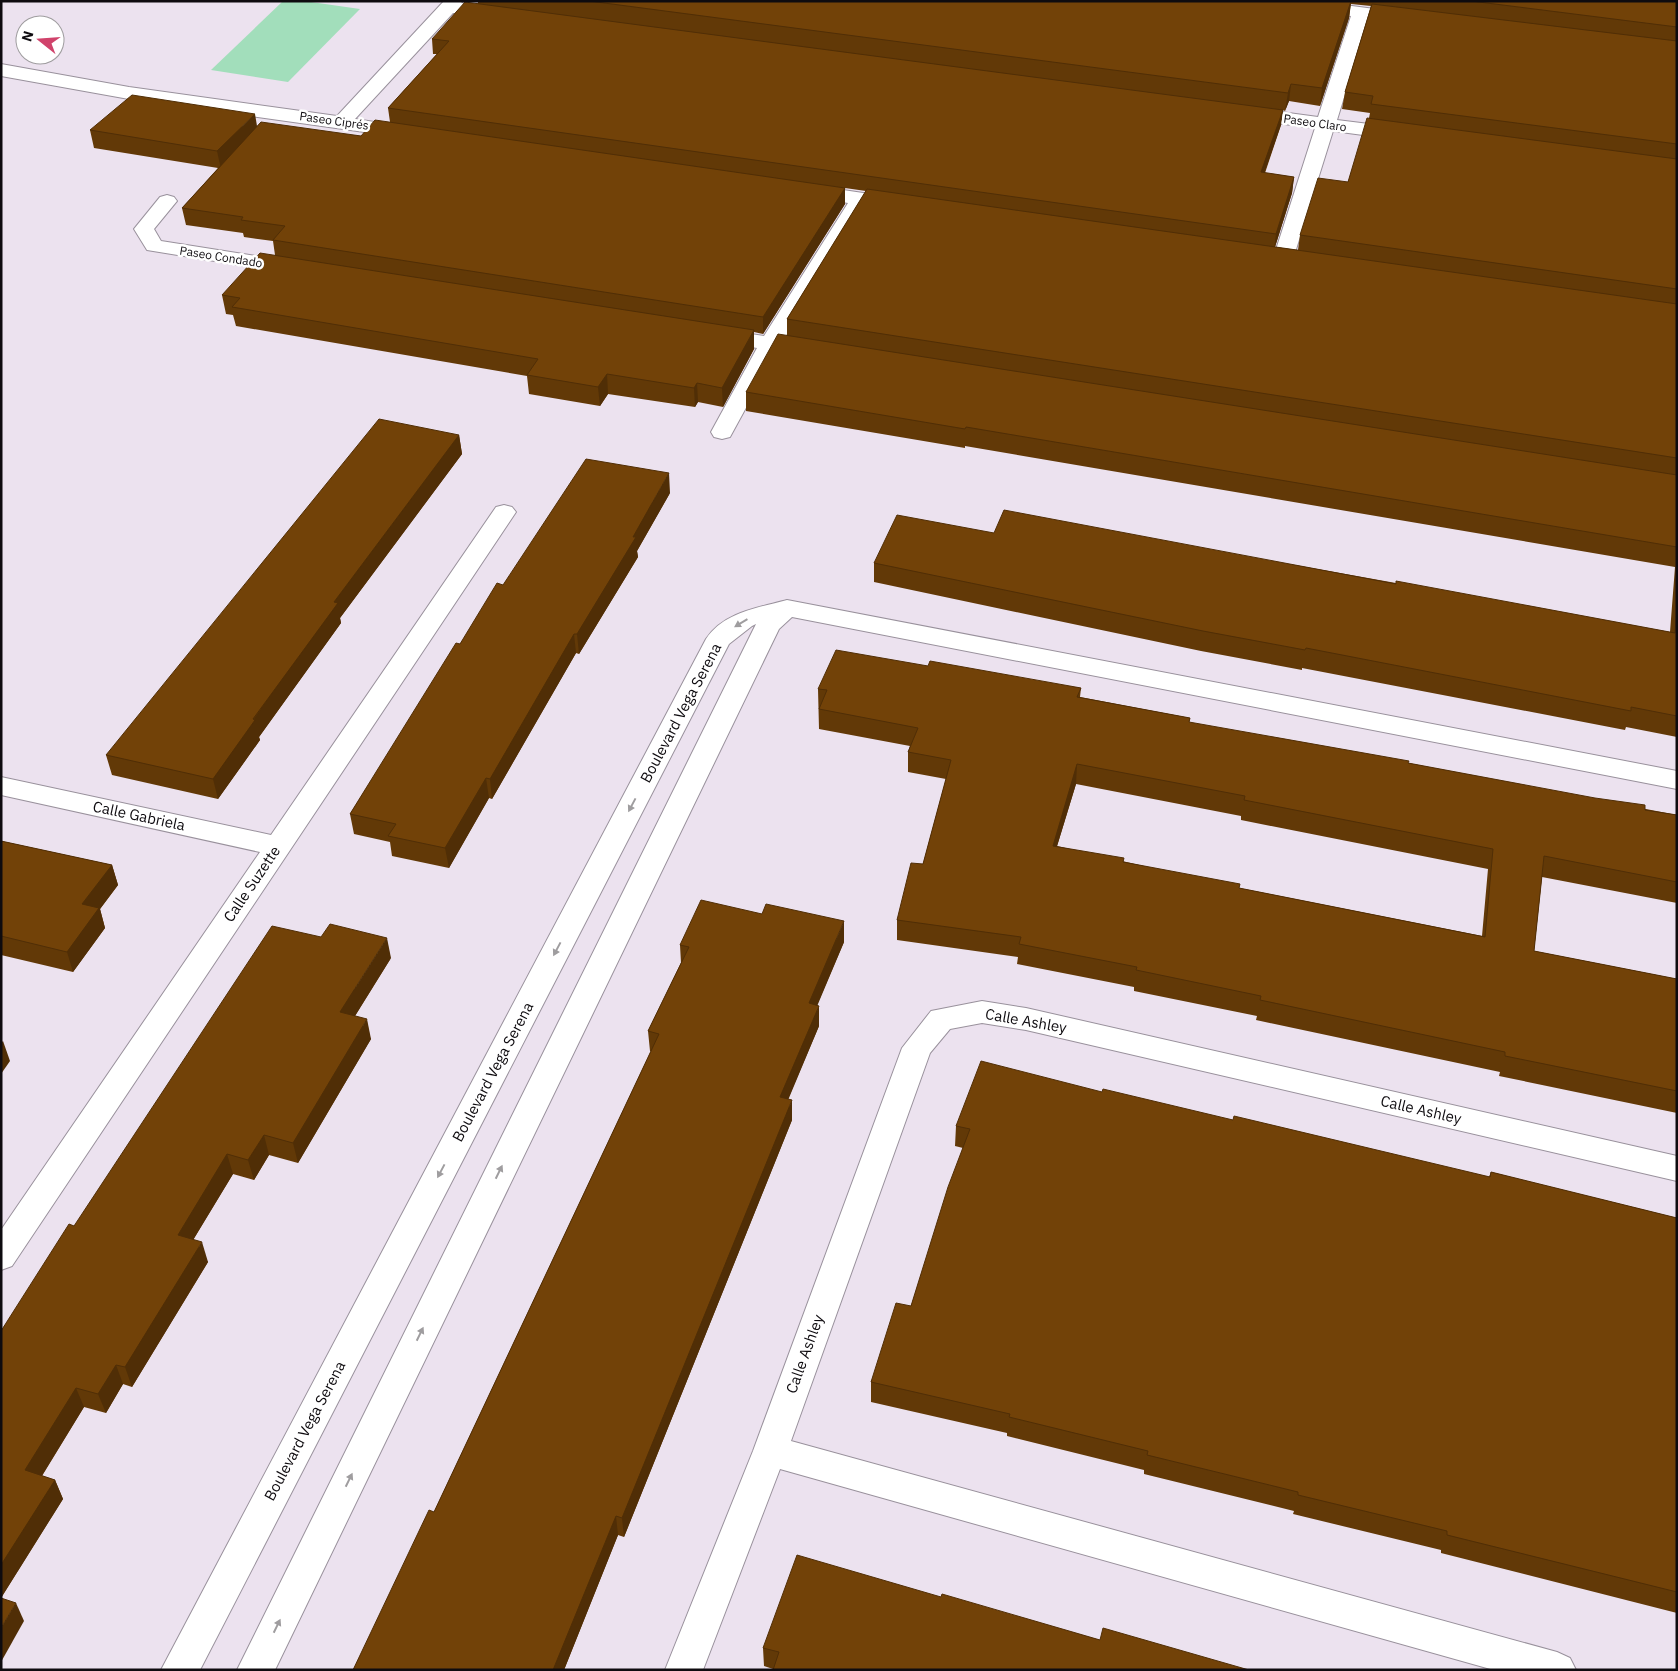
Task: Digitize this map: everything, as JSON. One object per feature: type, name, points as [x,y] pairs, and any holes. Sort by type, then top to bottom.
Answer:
[{"type":"street","points":[[1270,1],[1420,20]]},
{"type":"street","points":[[342,122],[451,4],[517,16]]},
{"type":"street","points":[[1284,259],[1361,12]]},
{"type":"street","name":"Paseo Ciprés","points":[[1,70],[129,93],[430,135]]},
{"type":"street","name":"Paseo Claro","points":[[1224,110],[1414,136]]},
{"type":"street","points":[[792,188],[919,207]]},
{"type":"street","points":[[722,432],[770,344],[860,199]]},
{"type":"street","name":"Paseo Condado","points":[[167,201],[144,229],[154,246],[310,271]]},
{"type":"street","points":[[702,333],[829,353]]},
{"type":"street","name":"Calle Suzette","points":[[6,1243],[504,512]]},
{"type":"street","points":[[256,1670],[768,625],[787,608],[1677,780]]},
{"type":"street","name":"Boulevard Vega Serena","points":[[180,1670],[719,639],[744,620],[787,608]]},
{"type":"street","name":"Calle Gabriela","points":[[1,786],[278,846]]},
{"type":"street","name":"Calle Ashley","points":[[684,1670],[770,1451],[917,1048],[941,1019],[982,1012],[1026,1018],[1677,1169]]},
{"type":"street","points":[[770,1451],[1557,1670]]},
{"type":"green space","points":[[283,1],[304,1],[360,9],[288,82],[211,70]]},
{"type":"building","points":[[589,1],[1351,1],[1322,88],[1291,84],[1288,93]]},
{"type":"building","points":[[1471,1],[1677,1],[1677,27]]},
{"type":"building","points":[[465,2],[1283,110],[1261,172],[1294,177],[1276,234],[388,108],[449,41],[432,39]]},
{"type":"building","points":[[1372,4],[1677,41],[1677,144],[1371,104],[1373,96],[1345,92]]},
{"type":"building","points":[[132,95],[255,114],[217,151],[90,130]]},
{"type":"building","points":[[1367,118],[1677,159],[1677,289],[1300,235],[1318,178],[1348,182]]},
{"type":"building","points":[[375,120],[845,188],[763,317],[273,240],[285,226],[241,220],[243,217],[182,208],[261,122],[361,136]]},
{"type":"building","points":[[867,189],[1677,304],[1677,458],[787,319]]},
{"type":"building","points":[[260,253],[754,330],[722,388],[697,383],[694,388],[607,374],[598,387],[527,375],[538,359],[232,307],[240,298],[222,295]]},
{"type":"building","points":[[778,334],[1677,475],[1677,547],[966,427],[965,429],[746,392]]},
{"type":"building","points":[[379,419],[459,435],[334,602],[338,603],[253,719],[255,720],[213,779],[106,755]]},
{"type":"building","points":[[586,459],[669,473],[633,537],[636,537],[577,634],[574,634],[490,779],[486,778],[445,848],[388,836],[396,824],[350,814],[456,643],[460,644],[497,583],[503,585]]},
{"type":"building","points":[[1004,510],[1396,584],[1396,581],[1675,633],[1677,606],[1677,716],[1631,707],[1631,711],[1306,648],[1305,650],[1203,631],[874,563],[897,515],[994,533]]},
{"type":"building","points":[[836,650],[928,666],[930,661],[1081,688],[1077,697],[1190,718],[1189,722],[1409,761],[1408,763],[1595,798],[1645,805],[1645,810],[1677,815],[1677,882],[1544,856],[1534,951],[1677,979],[1677,1091],[1505,1056],[1505,1052],[1260,1000],[1261,996],[1136,970],[1137,967],[1019,944],[1021,937],[897,920],[911,863],[923,864],[951,760],[908,752],[918,728],[819,709],[827,690],[818,689]],"holes":[[[1077,764],[1245,796],[1244,800],[1493,849],[1485,937],[1239,888],[1240,884],[1123,862],[1124,858],[1053,846]]]},
{"type":"building","points":[[1,841],[112,865],[82,904],[99,908],[67,952],[1,936]]},
{"type":"building","points":[[701,900],[762,914],[766,904],[844,921],[809,1003],[819,1006],[780,1097],[792,1100],[622,1518],[616,1516],[553,1670],[353,1670],[429,1510],[434,1512],[659,1034],[648,1031],[689,947],[680,945]]},
{"type":"building","points":[[330,924],[387,938],[340,1012],[367,1019],[293,1143],[264,1135],[248,1160],[227,1154],[178,1235],[202,1242],[125,1367],[116,1365],[98,1394],[76,1388],[25,1470],[55,1480],[1,1565],[1,1331],[69,1224],[74,1226],[272,926],[321,937]]},
{"type":"building","points":[[981,1061],[1102,1092],[1103,1089],[1233,1120],[1234,1116],[1490,1177],[1491,1172],[1677,1218],[1677,1592],[1447,1535],[1447,1531],[1298,1495],[1298,1492],[1147,1455],[1148,1451],[1009,1417],[1010,1414],[871,1382],[896,1303],[911,1306],[948,1187],[970,1129],[956,1126]]},
{"type":"building","points":[[797,1555],[941,1597],[942,1594],[1100,1640],[1103,1628],[1249,1670],[773,1670],[779,1652],[763,1648]]},
{"type":"building","points":[[1,1598],[16,1603],[1,1628]]}]
